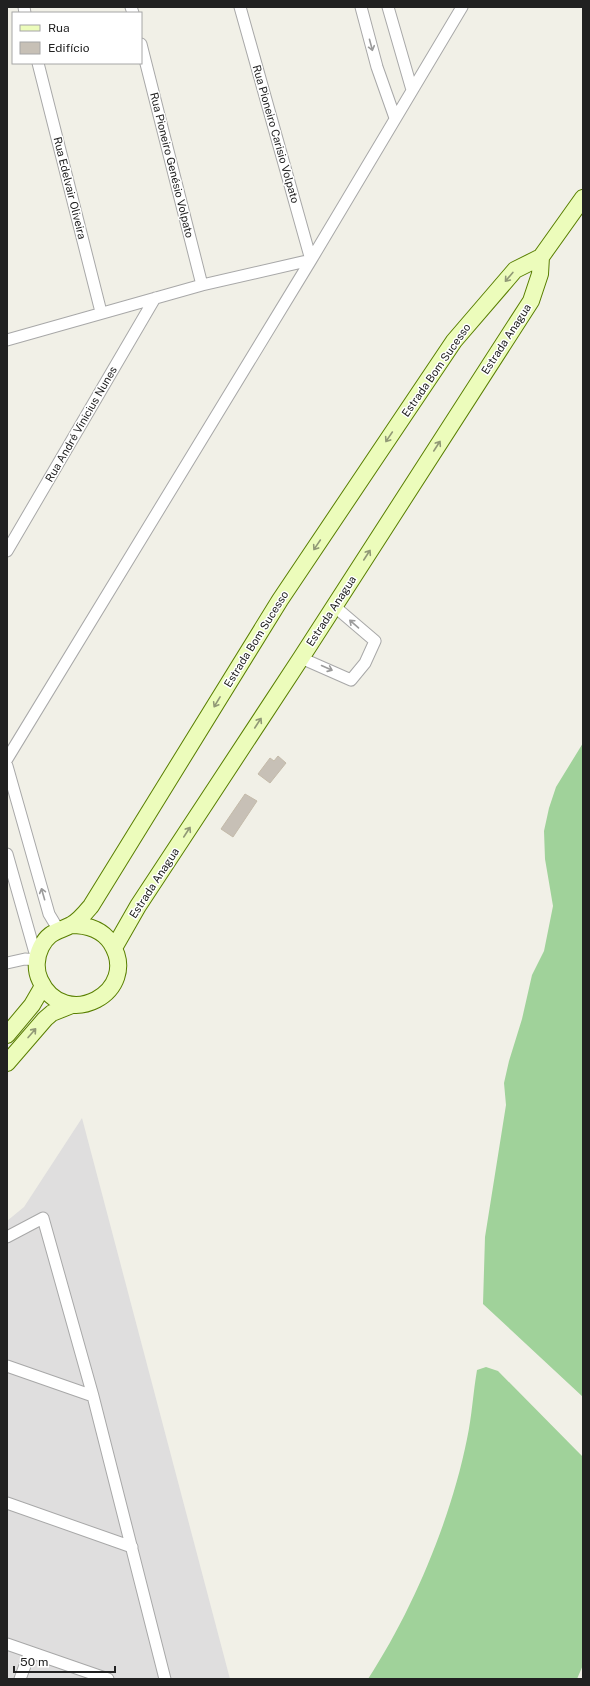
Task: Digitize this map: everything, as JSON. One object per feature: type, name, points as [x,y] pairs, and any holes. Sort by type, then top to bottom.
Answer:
[{"type":"main road","name":"Estrada Anagua","points":[[114,948],[138,906],[301,658],[531,301],[540,274],[541,257],[583,198]]},
{"type":"main road","name":"Estrada Bom Sucesso","points":[[37,960],[41,947],[48,937],[65,927],[91,906],[280,600],[454,341],[515,270],[541,257]]},
{"type":"main road","points":[[10,1053],[52,1013],[72,1005],[86,1004],[100,999],[113,985],[118,966],[114,948],[105,936],[92,927],[65,927]]},
{"type":"main road","points":[[37,960],[38,973],[43,986],[55,999],[72,1005]]},
{"type":"main road","points":[[7,1035],[32,1005],[43,986]]},
{"type":"street","name":"Rua Pioneiro Carisio Volpato","points":[[240,7],[311,260]]},
{"type":"street","points":[[361,7],[377,67],[395,118]]},
{"type":"street","points":[[388,7],[412,90]]},
{"type":"street","points":[[7,759],[311,260],[462,7]]},
{"type":"street","name":"Rua Pioneiro Genésio Volpato","points":[[142,48],[202,285]]},
{"type":"street","name":"Rua Edelvair Oliveira","points":[[38,64],[101,312]]},
{"type":"street","points":[[7,340],[101,312],[202,285],[311,260]]},
{"type":"street","name":"Rua André Vinicius Nunes","points":[[7,551],[155,298]]},
{"type":"street","points":[[301,658],[351,680],[365,663],[375,641],[334,606]]},
{"type":"street","points":[[7,766],[49,914],[65,927]]},
{"type":"street","points":[[7,854],[37,960],[25,959],[7,963]]},
{"type":"street","points":[[7,1237],[43,1218],[93,1396],[165,1679]]},
{"type":"street","points":[[7,1366],[93,1396]]},
{"type":"street","points":[[7,1503],[132,1547]]},
{"type":"street","points":[[7,1644],[108,1679]]},
{"type":"street","points":[[20,1679],[30,1652]]},
{"type":"shaded area","points":[[82,1118],[230,1679],[7,1679],[7,1221],[24,1207]]},
{"type":"green space","points":[[583,743],[583,1397],[483,1304],[485,1237],[506,1105],[504,1083],[522,1019],[532,975],[544,951],[553,906],[545,859],[544,831],[549,808],[556,787]]},
{"type":"green space","points":[[486,1367],[498,1371],[583,1457],[583,1665],[577,1679],[368,1679],[385,1652],[415,1594],[441,1532],[460,1469],[467,1439],[477,1370]]},
{"type":"building","points":[[278,756],[286,763],[270,783],[258,774],[270,758],[274,761]]},
{"type":"building","points":[[245,794],[257,801],[233,837],[221,829]]}]
